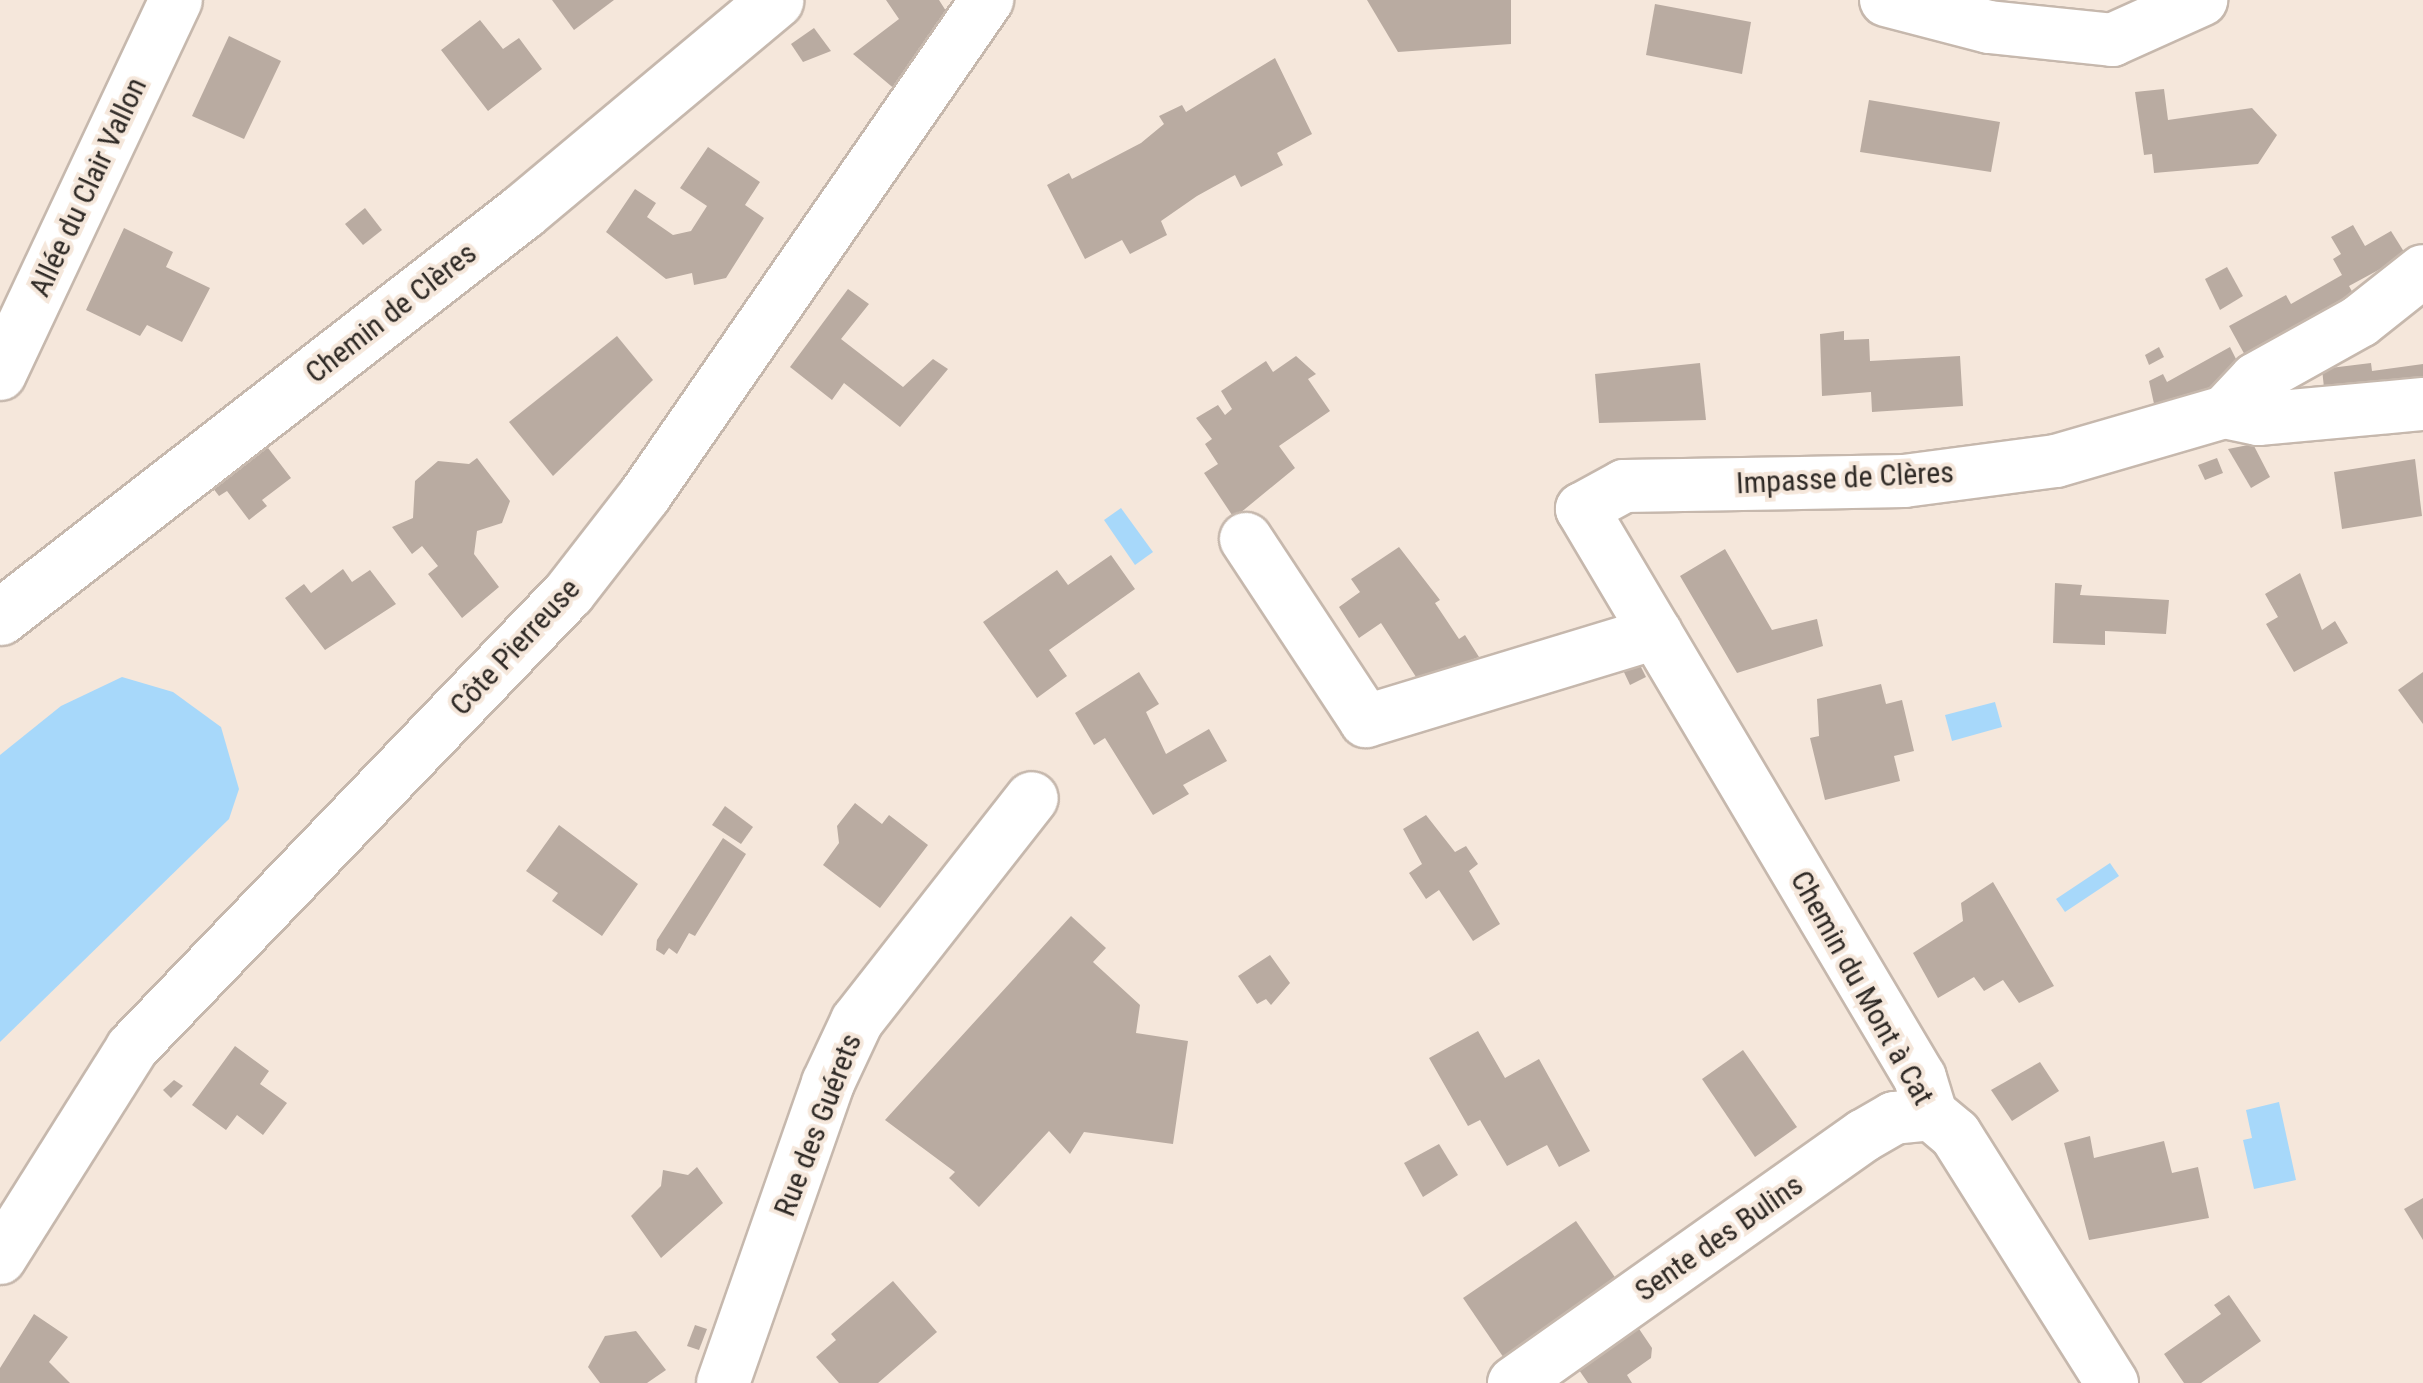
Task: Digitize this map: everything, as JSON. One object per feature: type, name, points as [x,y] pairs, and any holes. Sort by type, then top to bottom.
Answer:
[{"type":"street","name":"Allée du Clair Vallon","points":[[0,374],[176,0]]},
{"type":"street","name":"Chemin de Clères","points":[[0,570],[498,190],[731,0]]},
{"type":"street","name":"Chemin de Clères","points":[[0,617],[523,211],[775,0]]},
{"type":"street","name":"Côte Pierreuse","points":[[0,1258],[132,1048],[569,593],[645,494],[987,0]]},
{"type":"street","points":[[1886,0],[1989,28],[2112,40],[2201,0]]},
{"type":"street","name":"Impasse de Clères","points":[[2226,412],[2256,379],[2360,321],[2423,270]]},
{"type":"street","name":"Impasse de Clères","points":[[1582,509],[1624,486],[1904,481],[2056,461],[2226,412],[2258,419],[2423,404]]},
{"type":"street","name":"Chemin du Mont à Cat","points":[[1582,509],[1920,1078],[1930,1114],[1955,1134],[2112,1383]]},
{"type":"street","points":[[1246,539],[1366,721],[1656,633]]},
{"type":"street","name":"Rue des Guérets","points":[[723,1383],[828,1083],[858,1020],[1032,798]]},
{"type":"street","name":"Sente des Bulins","points":[[1514,1383],[1864,1136],[1905,1114],[1930,1114]]},
{"type":"water","points":[[1121,508],[1153,552],[1135,565],[1104,520]]},
{"type":"water","points":[[122,677],[173,692],[221,727],[239,789],[229,819],[0,1042],[0,755],[61,706]]},
{"type":"water","points":[[1995,702],[2002,727],[1952,741],[1945,715]]},
{"type":"water","points":[[2110,863],[2119,876],[2065,912],[2056,899]]},
{"type":"water","points":[[2279,1102],[2296,1180],[2254,1189],[2243,1140],[2252,1138],[2246,1110]]},
{"type":"building","points":[[552,0],[614,0],[574,30]]},
{"type":"building","points":[[886,0],[939,0],[946,11],[897,91],[853,54],[899,19]]},
{"type":"building","points":[[1367,0],[1511,0],[1511,44],[1398,52]]},
{"type":"building","points":[[1655,4],[1751,22],[1742,74],[1646,55]]},
{"type":"building","points":[[480,20],[503,49],[519,38],[542,69],[488,111],[441,50]]},
{"type":"building","points":[[814,28],[831,51],[803,62],[791,44]]},
{"type":"building","points":[[229,36],[281,61],[244,139],[192,116]]},
{"type":"building","points":[[1275,58],[1312,134],[1277,153],[1283,165],[1241,187],[1235,175],[1197,196],[1161,221],[1167,235],[1130,254],[1122,240],[1085,259],[1047,185],[1069,173],[1072,179],[1141,143],[1164,124],[1159,116],[1182,105],[1186,112]]},
{"type":"building","points":[[2164,89],[2168,120],[2252,108],[2277,135],[2258,164],[2154,173],[2152,154],[2144,155],[2135,92]]},
{"type":"building","points":[[1869,100],[2000,122],[1991,172],[1860,152]]},
{"type":"building","points":[[708,147],[760,182],[745,205],[764,218],[726,278],[694,285],[692,273],[666,279],[606,232],[635,189],[656,203],[647,217],[673,235],[691,231],[707,206],[680,188]]},
{"type":"building","points":[[365,208],[382,230],[363,245],[345,224]]},
{"type":"building","points":[[2353,225],[2365,246],[2391,231],[2406,255],[2349,286],[2359,304],[2252,368],[2229,326],[2286,295],[2291,304],[2342,275],[2333,259],[2341,254],[2331,237]]},
{"type":"building","points":[[124,228],[173,252],[166,267],[210,288],[182,342],[147,325],[140,336],[86,310]]},
{"type":"building","points":[[2227,267],[2243,296],[2220,310],[2205,279]]},
{"type":"building","points":[[848,289],[869,304],[841,339],[903,387],[933,359],[948,369],[900,427],[844,383],[832,400],[790,367]]},
{"type":"building","points":[[1844,331],[1844,340],[1869,339],[1870,361],[1960,356],[1963,406],[1872,412],[1871,392],[1822,396],[1820,334]]},
{"type":"building","points":[[617,336],[653,380],[553,476],[509,422]]},
{"type":"building","points":[[2159,347],[2164,357],[2149,365],[2145,355]]},
{"type":"building","points":[[2230,347],[2243,373],[2156,413],[2149,381],[2163,374],[2167,382]]},
{"type":"building","points":[[1296,356],[1316,374],[1308,379],[1330,411],[1279,446],[1295,468],[1234,518],[1204,473],[1218,464],[1205,444],[1212,439],[1196,418],[1218,405],[1225,415],[1232,409],[1221,391],[1266,361],[1273,372]]},
{"type":"building","points":[[1700,363],[1706,420],[1599,423],[1595,374]]},
{"type":"building","points":[[2371,363],[2372,371],[2423,364],[2423,385],[2325,397],[2322,369]]},
{"type":"building","points":[[265,444],[291,478],[262,500],[267,506],[249,520],[227,491],[219,496],[203,475]]},
{"type":"building","points":[[2253,444],[2270,477],[2251,488],[2228,449]]},
{"type":"building","points":[[477,458],[510,501],[502,523],[477,531],[474,554],[499,587],[462,618],[428,574],[438,566],[422,546],[412,554],[392,527],[413,518],[415,481],[438,461],[469,464]]},
{"type":"building","points":[[2217,458],[2223,473],[2205,480],[2198,465]]},
{"type":"building","points":[[2415,459],[2422,516],[2342,529],[2334,472]]},
{"type":"building","points":[[1399,547],[1440,600],[1435,603],[1459,639],[1465,635],[1479,657],[1418,680],[1381,623],[1359,638],[1339,607],[1360,592],[1351,579]]},
{"type":"building","points":[[1725,549],[1772,630],[1817,619],[1823,646],[1737,673],[1680,576]]},
{"type":"building","points":[[1111,555],[1135,589],[1049,650],[1067,676],[1037,698],[983,622],[1057,570],[1068,585]]},
{"type":"building","points":[[343,569],[352,582],[370,570],[396,604],[325,650],[285,598],[304,584],[311,593]]},
{"type":"building","points":[[2300,573],[2322,630],[2335,621],[2348,643],[2294,672],[2266,624],[2278,617],[2265,594]]},
{"type":"building","points":[[2055,583],[2082,585],[2080,595],[2169,600],[2166,634],[2105,631],[2105,645],[2053,643]]},
{"type":"building","points":[[1639,663],[1646,677],[1630,685],[1623,670]]},
{"type":"building","points":[[1139,672],[1159,704],[1146,712],[1166,754],[1209,729],[1227,761],[1183,785],[1189,794],[1153,815],[1105,738],[1094,745],[1075,713]]},
{"type":"building","points":[[2423,672],[2423,724],[2398,690]]},
{"type":"building","points":[[1881,684],[1886,704],[1902,700],[1914,751],[1894,756],[1900,781],[1825,800],[1810,738],[1819,736],[1817,699]]},
{"type":"building","points":[[855,803],[882,824],[889,815],[928,845],[880,908],[823,865],[839,843],[837,826]]},
{"type":"building","points":[[725,806],[753,827],[741,844],[712,825]]},
{"type":"building","points":[[1426,815],[1455,852],[1466,846],[1478,864],[1469,871],[1500,924],[1473,941],[1439,890],[1426,899],[1409,873],[1422,864],[1403,829]]},
{"type":"building","points":[[559,825],[638,884],[602,936],[552,901],[558,893],[526,871]]},
{"type":"building","points":[[723,838],[746,854],[695,936],[689,933],[677,954],[669,948],[664,955],[656,950],[657,940]]},
{"type":"building","points":[[1993,882],[2054,986],[2019,1003],[2003,980],[1984,991],[1974,977],[1938,998],[1913,953],[1963,921],[1961,903]]},
{"type":"building","points":[[1071,916],[1106,948],[1093,962],[1140,1005],[1136,1033],[1188,1041],[1173,1144],[1084,1132],[1070,1154],[1049,1131],[979,1207],[949,1178],[955,1172],[885,1120]]},
{"type":"building","points":[[1270,955],[1290,983],[1271,1005],[1266,999],[1257,1004],[1238,976]]},
{"type":"building","points":[[1478,1031],[1505,1078],[1539,1059],[1590,1151],[1559,1167],[1547,1145],[1507,1166],[1480,1120],[1468,1126],[1429,1058]]},
{"type":"building","points":[[235,1046],[269,1071],[260,1084],[287,1103],[263,1135],[237,1115],[226,1130],[192,1105]]},
{"type":"building","points":[[1743,1050],[1797,1127],[1755,1157],[1702,1079]]},
{"type":"building","points":[[2040,1062],[2059,1091],[2012,1121],[1991,1090]]},
{"type":"building","points":[[174,1080],[183,1086],[171,1098],[163,1090]]},
{"type":"building","points":[[2090,1136],[2094,1158],[2164,1141],[2172,1173],[2198,1167],[2209,1218],[2089,1240],[2064,1143]]},
{"type":"building","points":[[1439,1144],[1458,1175],[1423,1197],[1404,1163]]},
{"type":"building","points":[[697,1167],[723,1203],[661,1258],[631,1216],[661,1186],[663,1170],[688,1175]]},
{"type":"building","points":[[2423,1198],[2423,1240],[2404,1209]]},
{"type":"building","points":[[1576,1221],[1621,1286],[1508,1364],[1463,1298]]},
{"type":"building","points":[[893,1281],[937,1332],[878,1383],[839,1383],[816,1357],[836,1340],[831,1334]]},
{"type":"building","points":[[2229,1295],[2261,1341],[2201,1383],[2184,1383],[2164,1354],[2221,1314],[2214,1305]]},
{"type":"building","points":[[34,1314],[68,1337],[49,1362],[70,1383],[0,1383],[0,1368]]},
{"type":"building","points":[[1631,1317],[1652,1348],[1651,1358],[1627,1375],[1632,1383],[1588,1383],[1570,1357]]},
{"type":"building","points":[[695,1325],[707,1329],[699,1350],[687,1346]]},
{"type":"building","points":[[636,1331],[666,1370],[647,1383],[600,1383],[588,1367],[605,1336]]}]
